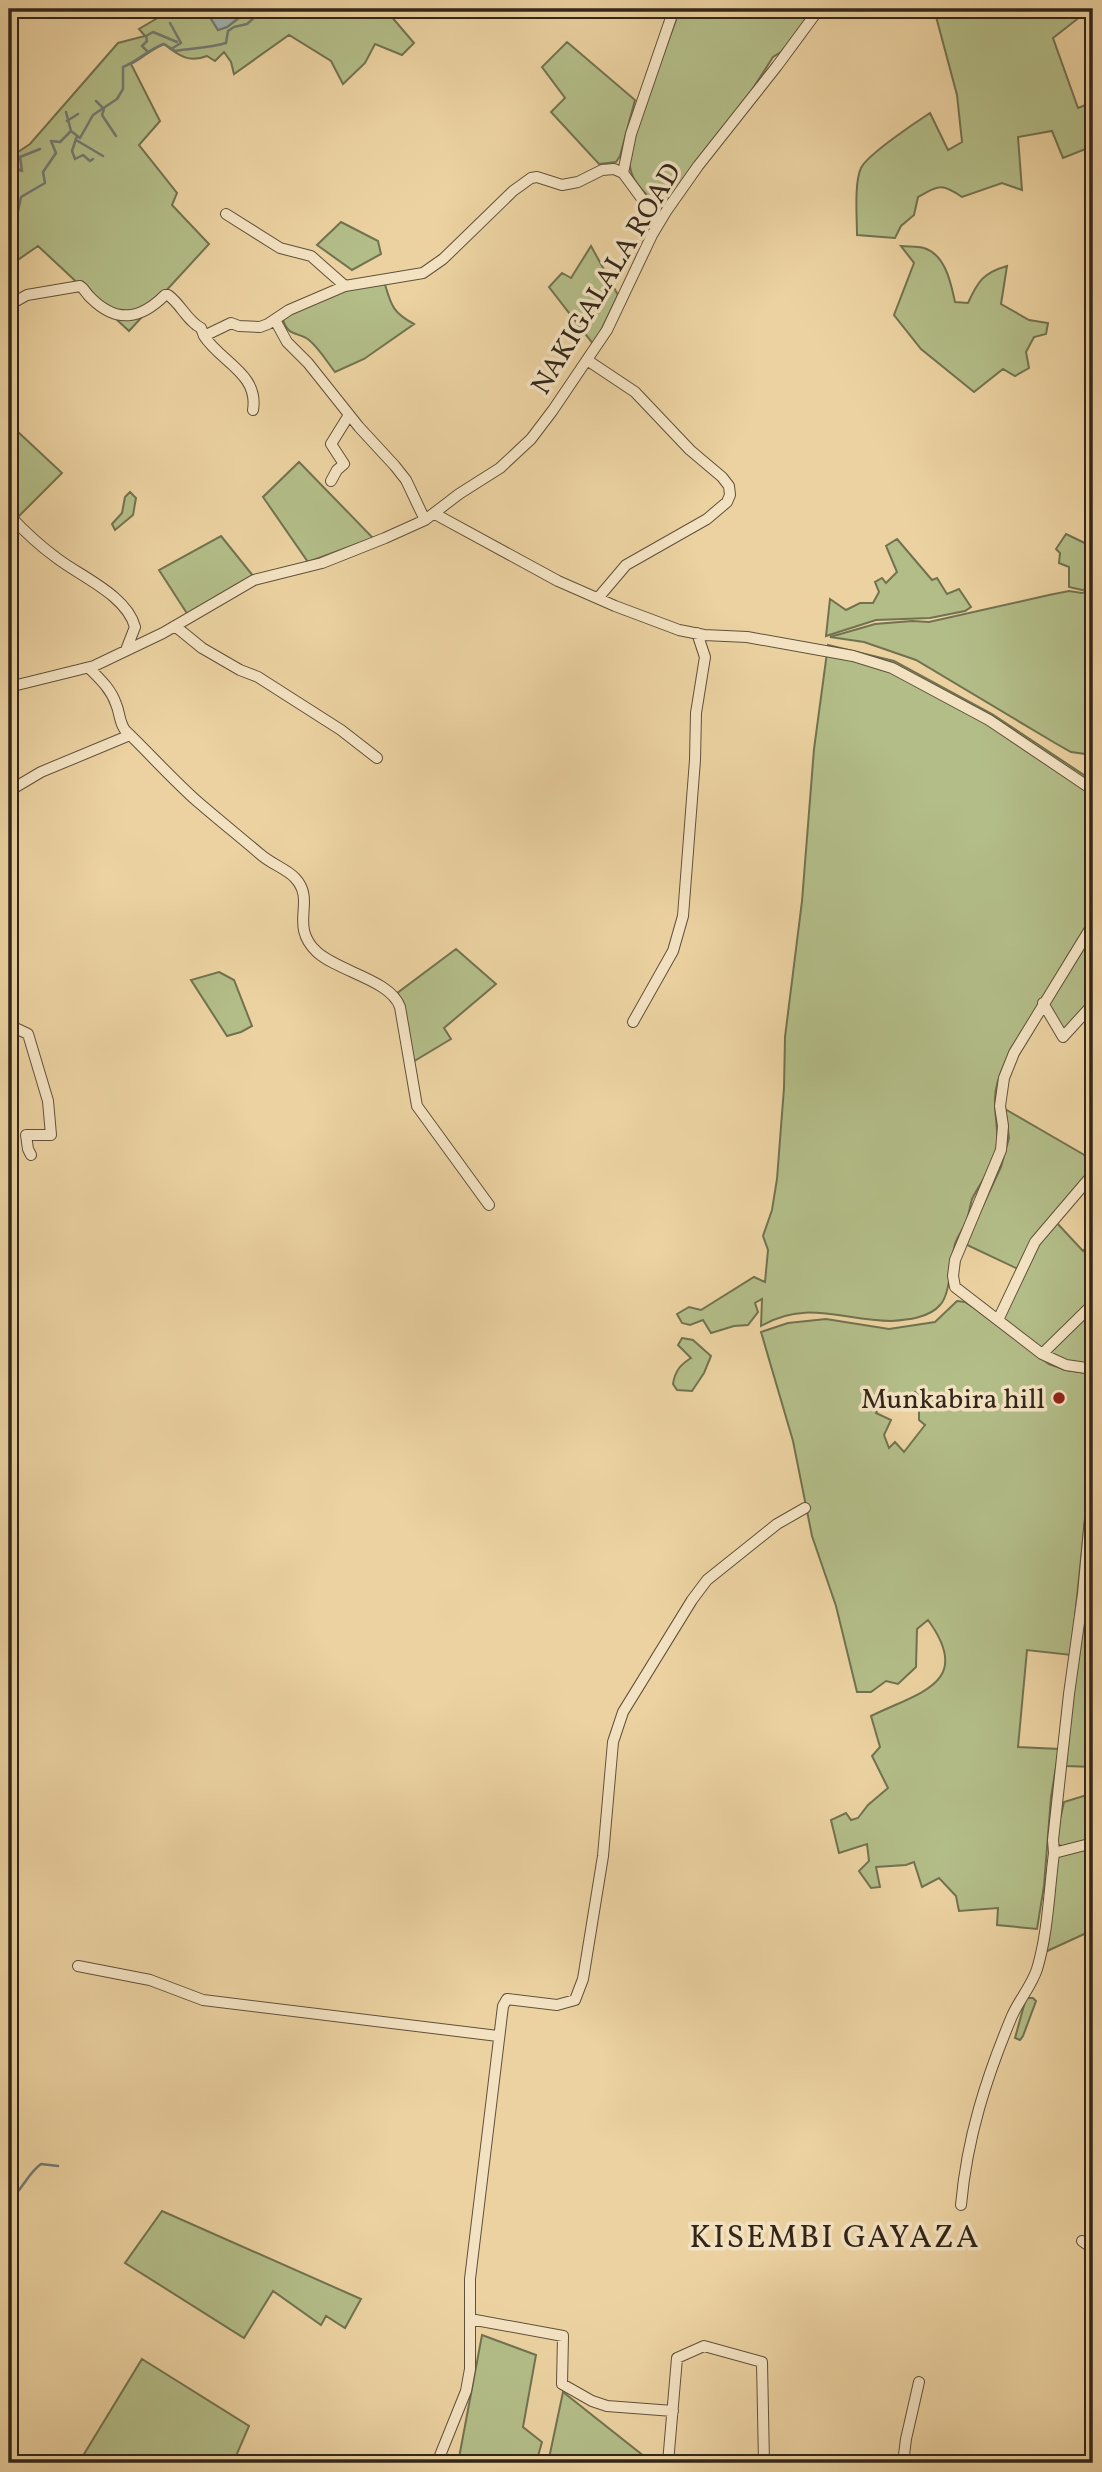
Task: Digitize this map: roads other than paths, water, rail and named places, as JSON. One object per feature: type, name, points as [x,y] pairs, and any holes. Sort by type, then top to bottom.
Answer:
[{"type":"street","points":[[9,13],[15,9]]},
{"type":"street","points":[[623,173],[631,134],[674,9]]},
{"type":"street","name":"NAKIGALALA ROAD","points":[[9,687],[89,668],[152,638],[254,580],[322,564],[425,520],[500,468],[531,439],[607,330],[659,222],[698,166],[819,9]]},
{"type":"street","points":[[204,336],[231,323],[260,327],[289,310],[345,286],[423,273],[443,259],[513,191],[531,178],[537,177],[562,185],[578,182],[602,170],[614,169],[623,173],[659,222]]},
{"type":"street","points":[[226,214],[280,248],[311,256],[345,286]]},
{"type":"street","points":[[9,304],[27,295],[80,286],[103,308],[125,317],[145,311],[165,295],[174,299],[194,324],[201,328],[204,336],[241,373],[255,396],[253,411]]},
{"type":"street","points":[[275,320],[287,342],[406,480],[425,520]]},
{"type":"street","points":[[587,360],[635,392],[690,450],[722,477],[729,486],[730,495],[727,502],[707,519],[626,565],[598,598]]},
{"type":"street","points":[[331,481],[344,464],[344,460],[332,447],[332,439],[349,415]]},
{"type":"street","points":[[9,430],[9,447]]},
{"type":"street","points":[[435,514],[532,568],[653,621],[697,633],[747,637],[853,656],[892,668],[989,720],[1093,790]]},
{"type":"street","points":[[9,515],[42,547],[108,593],[131,616],[135,627],[152,638]]},
{"type":"street","points":[[174,626],[202,648],[258,677],[341,730],[377,758]]},
{"type":"street","points":[[126,650],[135,627]]},
{"type":"street","points":[[632,1023],[673,951],[682,916],[695,760],[696,713],[705,657],[697,633]]},
{"type":"street","points":[[89,668],[112,695],[118,707],[120,723],[130,734],[197,801],[272,865],[295,878],[304,895],[303,932],[316,951],[338,967],[371,981],[394,995],[400,1007],[417,1106],[489,1205]]},
{"type":"street","points":[[9,791],[41,772],[130,734]]},
{"type":"street","points":[[1093,924],[1014,1052],[1004,1078],[1000,1106],[1003,1126],[1001,1150],[955,1260],[953,1276],[955,1287],[1042,1354],[1066,1365],[1093,1369]]},
{"type":"street","points":[[1043,1003],[1063,1037],[1093,1004]]},
{"type":"street","points":[[9,1025],[28,1034],[48,1101],[51,1135],[26,1135],[31,1155]]},
{"type":"street","points":[[998,1320],[1035,1242],[1093,1174]]},
{"type":"street","points":[[1042,1354],[1093,1304]]},
{"type":"street","points":[[961,2205],[964,2169],[984,2086],[1013,2014],[1036,1973],[1040,1960],[1093,1486]]},
{"type":"street","points":[[437,2463],[466,2391],[470,2369],[470,2278],[503,2006],[507,1999],[557,2006],[575,2000],[583,1979],[603,1856],[613,1742],[623,1713],[707,1580],[777,1524],[805,1508]]},
{"type":"street","points":[[1054,1853],[1093,1843]]},
{"type":"street","points":[[78,1966],[150,1980],[203,2000],[498,2036]]},
{"type":"street","points":[[1082,2241],[1093,2249]]},
{"type":"street","points":[[470,2319],[563,2336],[562,2384],[592,2401],[607,2406],[673,2412]]},
{"type":"street","points":[[668,2463],[677,2358],[704,2346],[762,2362],[764,2463]]},
{"type":"street","points":[[903,2463],[919,2382]]},
{"type":"waterway","points":[[9,210],[17,216],[21,197],[45,183],[43,172],[56,153],[51,141],[60,142],[71,131],[80,138],[93,115],[117,99],[123,89],[123,67],[164,44],[175,51],[226,43],[228,31],[247,24],[262,11],[270,16],[277,9]]},
{"type":"waterway","points":[[170,23],[181,43],[171,49]]},
{"type":"waterway","points":[[148,52],[142,46],[147,41],[146,36],[153,32],[177,42]]},
{"type":"waterway","points":[[96,101],[104,109],[102,115],[116,136]]},
{"type":"waterway","points":[[66,112],[71,131]]},
{"type":"waterway","points":[[67,121],[78,114]]},
{"type":"waterway","points":[[77,136],[72,151],[75,159],[83,155],[90,161],[93,159]]},
{"type":"waterway","points":[[76,140],[103,156]]},
{"type":"waterway","points":[[9,169],[15,159],[40,149]]},
{"type":"waterway","points":[[11,166],[22,171],[20,157]]},
{"type":"waterway","points":[[9,2200],[41,2164],[58,2166]]},
{"type":"place","name":"Munkabira hill","points":[[1059,1398]]},
{"type":"district","name":"KISEMBI GAYAZA","points":[[835,2236]]}]
